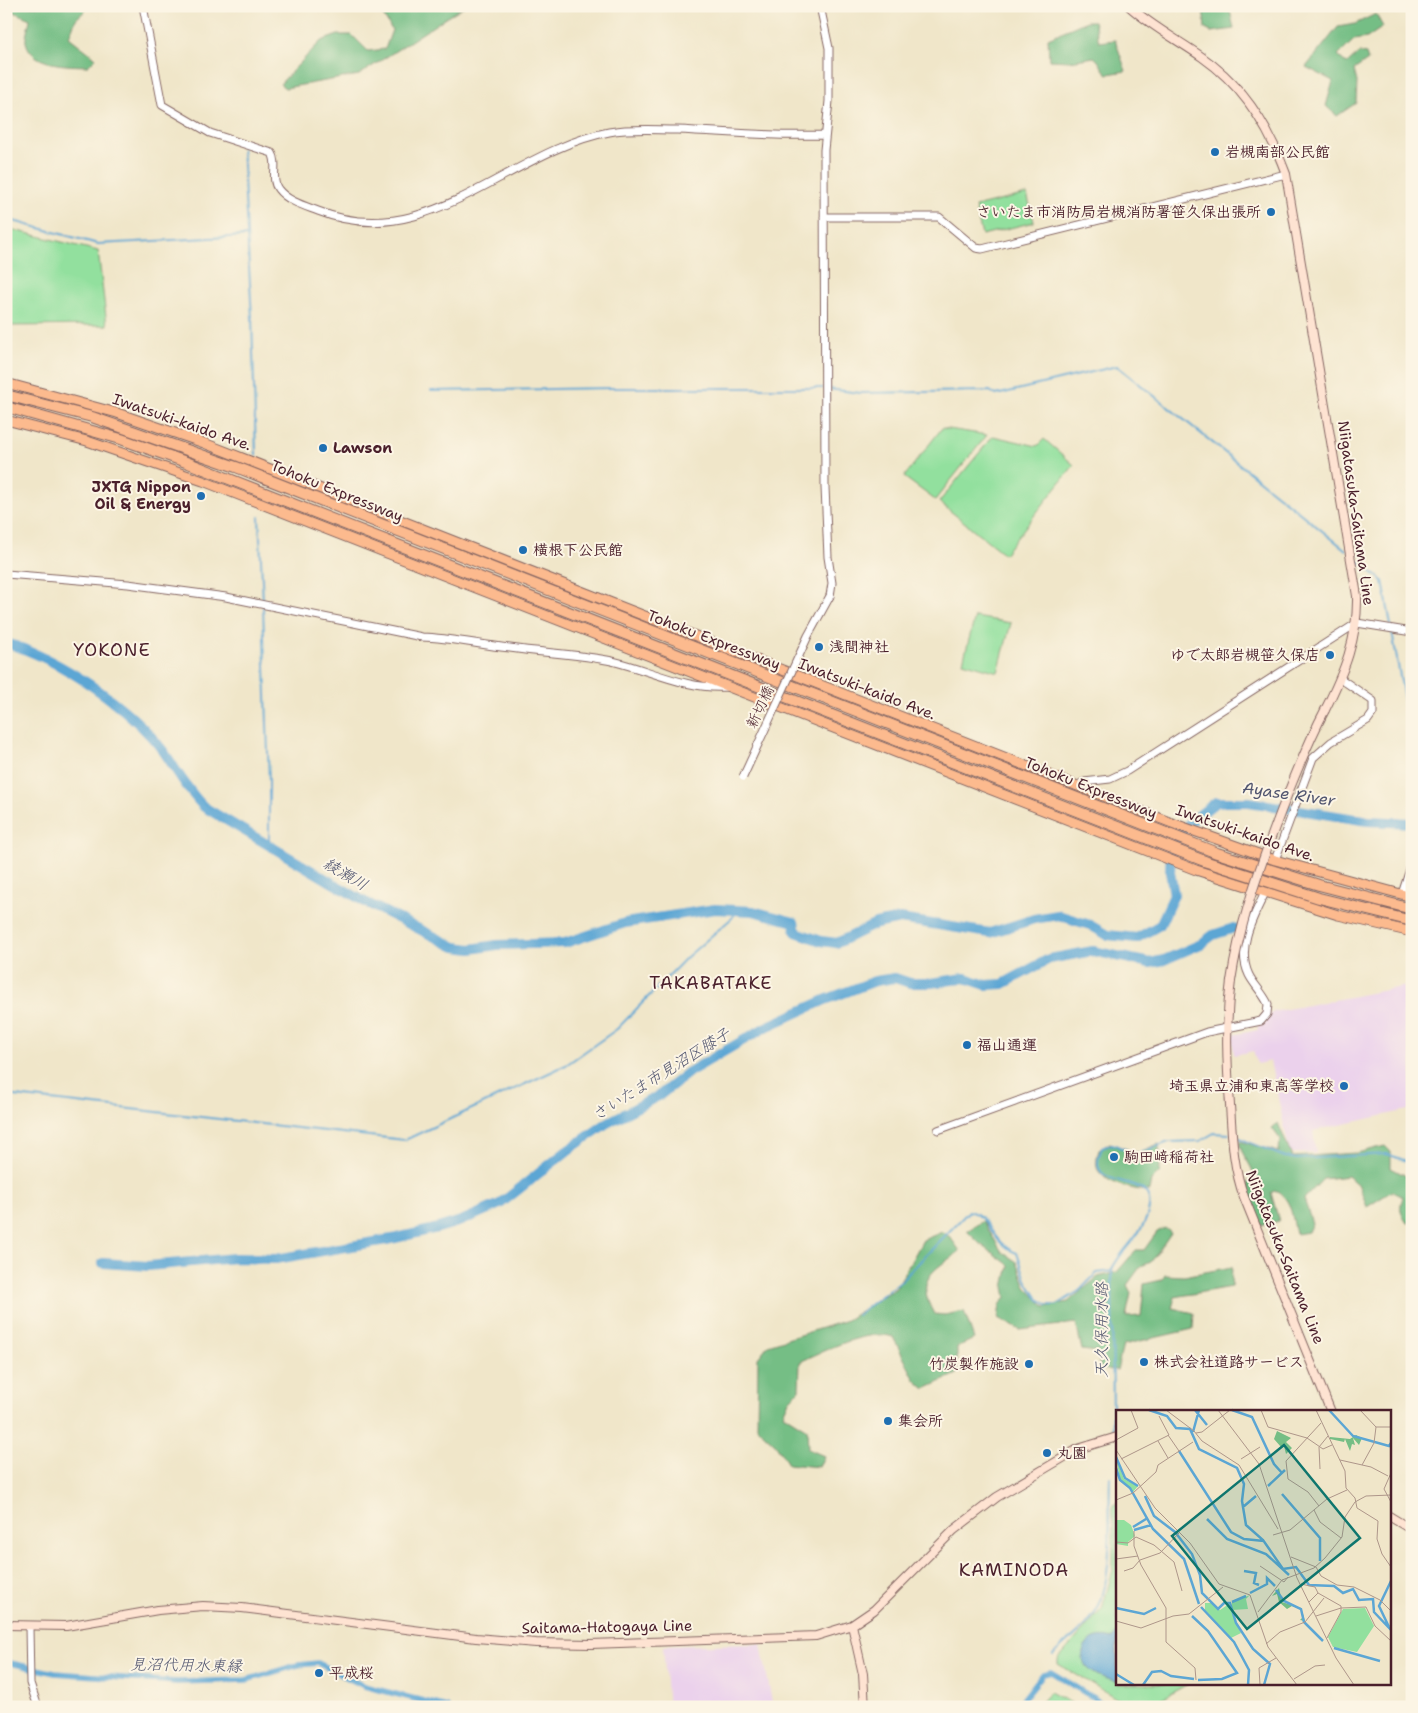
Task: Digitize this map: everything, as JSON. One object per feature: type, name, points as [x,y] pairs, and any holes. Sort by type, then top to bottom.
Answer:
[{"type":"highway","name":"Iwatsuki-kaido Ave.","points":[[6,383],[117,413],[204,442],[1076,786],[1240,848],[1275,860],[1412,896]]},
{"type":"highway","name":"Tohoku Expressway","points":[[6,395],[92,417],[228,464],[1164,833],[1319,885],[1412,908]]},
{"type":"highway","name":"Tohoku Expressway","points":[[6,407],[65,422],[177,458],[1206,862],[1319,898],[1412,921]]},
{"type":"highway","points":[[6,420],[95,444],[203,481],[1150,854],[1265,894],[1338,915],[1412,932]]},
{"type":"main road","name":"Niigatasuka-Saitama Line","points":[[1129,6],[1148,22],[1201,56],[1229,80],[1262,123],[1275,147],[1286,174],[1357,596],[1357,623],[1351,654],[1341,679],[1300,761],[1248,900],[1239,933],[1226,1027],[1232,1147],[1240,1185],[1330,1410]]},
{"type":"main road","name":"Saitama-Hatogaya Line","points":[[6,1625],[29,1627],[66,1626],[158,1610],[203,1606],[242,1608],[492,1640],[563,1644],[797,1638],[828,1634],[852,1624],[874,1610],[954,1530],[981,1508],[1078,1449],[1116,1437]]},
{"type":"main road","points":[[1390,1517],[1412,1530]]},
{"type":"main road","points":[[852,1624],[863,1674],[865,1707]]},
{"type":"street","points":[[143,6],[162,104],[210,133],[272,153],[275,158],[276,185],[280,192],[299,203],[340,219],[393,220],[445,207],[558,148],[587,136],[610,132],[646,129],[795,136],[824,135]]},
{"type":"street","points":[[820,6],[829,48],[829,101],[824,135],[824,217],[939,217],[976,248],[982,249],[1286,174]]},
{"type":"street","name":"新切橋","points":[[743,777],[808,636],[830,596],[832,583],[828,557],[825,487],[824,217]]},
{"type":"street","points":[[6,574],[128,584],[226,597],[422,637],[449,638],[611,661],[678,681],[711,688],[727,687]]},
{"type":"street","points":[[1076,786],[1084,782],[1110,779],[1128,771],[1357,623],[1412,632]]},
{"type":"street","points":[[1275,860],[1313,758],[1331,742],[1368,720],[1374,706],[1368,696],[1341,679]]},
{"type":"street","points":[[1402,894],[1412,863]]},
{"type":"street","points":[[938,1130],[1226,1027],[1261,1021],[1268,1010],[1266,1000],[1246,967],[1244,952],[1250,925],[1265,894]]},
{"type":"street","points":[[29,1627],[32,1692],[38,1707]]},
{"type":"shaded area","name":"埼玉県立浦和東高等学校","points":[[1412,985],[1412,1109],[1313,1131],[1316,1153],[1290,1153],[1270,1061],[1257,1064],[1253,1051],[1234,1055],[1232,1035],[1258,1030],[1257,1027],[1265,1023],[1272,1012]]},
{"type":"shaded area","points":[[761,1644],[773,1707],[668,1707],[663,1646]]},
{"type":"green space","points":[[6,6],[85,6],[88,8],[76,19],[69,37],[96,58],[88,66],[61,65],[35,56],[26,42],[30,19],[7,9],[6,14]]},
{"type":"green space","points":[[383,6],[464,6],[359,75],[285,88],[280,84],[321,41],[338,35],[352,35],[368,51],[385,49],[392,30],[383,15]]},
{"type":"green space","points":[[1203,6],[1229,6],[1234,29],[1211,32],[1205,29]]},
{"type":"green space","points":[[1376,14],[1383,27],[1367,38],[1354,40],[1338,56],[1347,64],[1359,53],[1366,54],[1368,60],[1354,70],[1357,82],[1356,103],[1337,116],[1326,106],[1333,81],[1306,67],[1338,27],[1355,24]]},
{"type":"green space","points":[[1087,21],[1094,21],[1099,42],[1115,40],[1126,71],[1108,74],[1094,57],[1070,61],[1049,60],[1048,38]]},
{"type":"green space","points":[[1027,194],[1034,222],[982,235],[975,207]]},
{"type":"green space","points":[[6,228],[98,251],[107,325],[6,326]]},
{"type":"green space","points":[[942,428],[987,435],[935,500],[904,477]]},
{"type":"green space","points":[[993,436],[1037,446],[1044,439],[1074,465],[1004,554],[939,502]]},
{"type":"green space","points":[[975,617],[1011,623],[998,672],[963,662]]},
{"type":"green space","points":[[1278,1123],[1292,1157],[1357,1153],[1385,1146],[1391,1152],[1391,1168],[1412,1179],[1412,1223],[1407,1223],[1402,1213],[1401,1204],[1403,1197],[1392,1191],[1367,1207],[1359,1186],[1348,1176],[1323,1179],[1304,1199],[1312,1223],[1308,1232],[1296,1234],[1288,1203],[1280,1194],[1274,1191],[1271,1193],[1279,1221],[1261,1225],[1254,1213],[1248,1183],[1254,1175],[1242,1152],[1239,1141],[1279,1152],[1280,1139],[1272,1128]]},
{"type":"green space","points":[[1110,1143],[1137,1153],[1159,1144],[1160,1172],[1151,1181],[1149,1191],[1114,1183],[1102,1175],[1096,1163],[1099,1150]]},
{"type":"green space","points":[[983,1221],[1002,1252],[1017,1262],[1026,1287],[1045,1307],[1068,1302],[1098,1277],[1117,1272],[1136,1250],[1144,1250],[1157,1232],[1165,1228],[1171,1233],[1151,1262],[1141,1266],[1127,1285],[1131,1293],[1126,1317],[1141,1316],[1144,1284],[1162,1280],[1165,1275],[1184,1276],[1232,1267],[1231,1287],[1175,1297],[1172,1308],[1194,1313],[1193,1329],[1123,1345],[1117,1370],[1100,1369],[1098,1352],[1082,1350],[1076,1323],[1020,1330],[998,1318],[1000,1305],[1006,1297],[1004,1287],[1009,1265],[979,1243],[967,1231]]},
{"type":"green space","points":[[942,1232],[950,1237],[960,1251],[929,1276],[926,1292],[928,1302],[934,1314],[945,1315],[964,1311],[974,1339],[957,1347],[957,1374],[925,1389],[915,1380],[893,1337],[883,1335],[859,1338],[846,1342],[800,1362],[799,1390],[789,1400],[783,1414],[807,1429],[808,1449],[824,1456],[819,1467],[788,1464],[776,1445],[757,1427],[758,1358],[768,1345],[847,1320],[896,1288],[923,1240]]},
{"type":"green space","points":[[1116,1503],[1116,1686],[1184,1686],[1146,1707],[1127,1707],[1123,1702],[1058,1664],[1058,1659],[1102,1609],[1113,1570],[1113,1506]]},
{"type":"green space","points":[[1050,1692],[1079,1707],[1036,1707]]},
{"type":"water","points":[[1116,1633],[1116,1682],[1091,1671],[1085,1665],[1083,1659],[1085,1646],[1090,1642],[1103,1637],[1112,1639]]},
{"type":"waterway","points":[[242,146],[252,318],[256,455]]},
{"type":"waterway","points":[[6,219],[98,244],[247,236]]},
{"type":"waterway","points":[[828,389],[861,393],[990,391],[996,395],[1117,366],[1346,550]]},
{"type":"waterway","points":[[431,391],[612,388],[823,388]]},
{"type":"waterway","points":[[259,517],[263,602]]},
{"type":"waterway","points":[[1353,557],[1383,581],[1412,743]]},
{"type":"waterway","points":[[263,607],[269,782],[269,844]]},
{"type":"waterway","name":"綾瀬川","points":[[6,643],[49,660],[114,702],[150,735],[204,807],[365,902],[455,947],[471,949],[497,945],[565,943],[625,923],[715,909],[753,911],[794,922],[796,932],[821,941],[837,943],[876,924],[900,919],[990,933],[1034,919],[1058,915],[1090,925],[1107,935],[1137,938],[1160,925],[1174,895],[1170,872],[1171,852],[1189,823],[1216,802],[1249,802],[1368,821],[1412,823]]},
{"type":"waterway","points":[[6,1095],[405,1140],[566,1065],[617,1029],[687,957],[732,918],[738,909]]},
{"type":"waterway","name":"さいたま市見沼区膝子","points":[[103,1263],[148,1266],[235,1258],[276,1259],[392,1239],[438,1228],[461,1221],[500,1204],[567,1151],[607,1123],[660,1095],[689,1072],[766,1027],[825,1000],[875,981],[895,978],[910,983],[931,983],[965,978],[986,985],[1003,984],[1049,959],[1093,951],[1150,963],[1164,960],[1201,944],[1213,935],[1234,928]]},
{"type":"waterway","name":"天久保用水路","points":[[1113,1429],[1112,1269],[1143,1225],[1149,1208],[1148,1196],[1142,1189],[1109,1177],[1101,1172],[1098,1162],[1102,1148],[1112,1144],[1136,1154],[1169,1142],[1200,1141],[1214,1133],[1229,1134]]},
{"type":"waterway","name":"天久保用水路","points":[[1234,1136],[1285,1157],[1297,1159],[1387,1154],[1412,1163]]},
{"type":"waterway","points":[[857,1315],[902,1280],[969,1211],[982,1218],[1001,1243],[1017,1253],[1026,1280],[1038,1299],[1047,1305],[1057,1305],[1079,1291],[1097,1273],[1112,1271]]},
{"type":"waterway","name":"天久保用水路","points":[[1053,1655],[1094,1615],[1103,1594],[1108,1561],[1110,1477]]},
{"type":"waterway","name":"見沼代用水東縁","points":[[6,1662],[55,1673],[176,1682],[246,1680],[298,1665],[318,1663],[364,1686],[447,1707]]},
{"type":"waterway","name":"見沼代用水東縁","points":[[1017,1707],[1043,1674],[1051,1672],[1108,1707]]},
{"type":"place","name":"岩槻南部公民館","points":[[1215,152]]},
{"type":"place","name":"さいたま市消防局岩槻消防署笹久保出張所","points":[[1271,212]]},
{"type":"place","name":"Lawson","points":[[323,448]]},
{"type":"place","name":"JXTG Nippon Oil & Energy","points":[[201,496]]},
{"type":"place","name":"横根下公民館","points":[[523,550]]},
{"type":"place","name":"浅間神社","points":[[819,647]]},
{"type":"place","name":"ゆで太郎岩槻笹久保店","points":[[1330,655]]},
{"type":"place","name":"福山通運","points":[[967,1045]]},
{"type":"place","name":"埼玉県立浦和東高等学校","points":[[1344,1086]]},
{"type":"place","name":"駒田﨑稲荷社","points":[[1114,1157]]},
{"type":"place","name":"株式会社道路サービス","points":[[1144,1362]]},
{"type":"place","name":"竹炭製作施設","points":[[1029,1364]]},
{"type":"place","name":"集会所","points":[[888,1421]]},
{"type":"place","name":"丸園","points":[[1047,1453]]},
{"type":"place","name":"平成桜","points":[[319,1673]]},
{"type":"district","name":"YOKONE","points":[[112,650]]},
{"type":"district","name":"TAKABATAKE","points":[[711,983]]},
{"type":"district","name":"KAMINODA","points":[[1014,1570]]},
{"type":"water label","name":"Ayase River","points":[[1289,794]]}]
